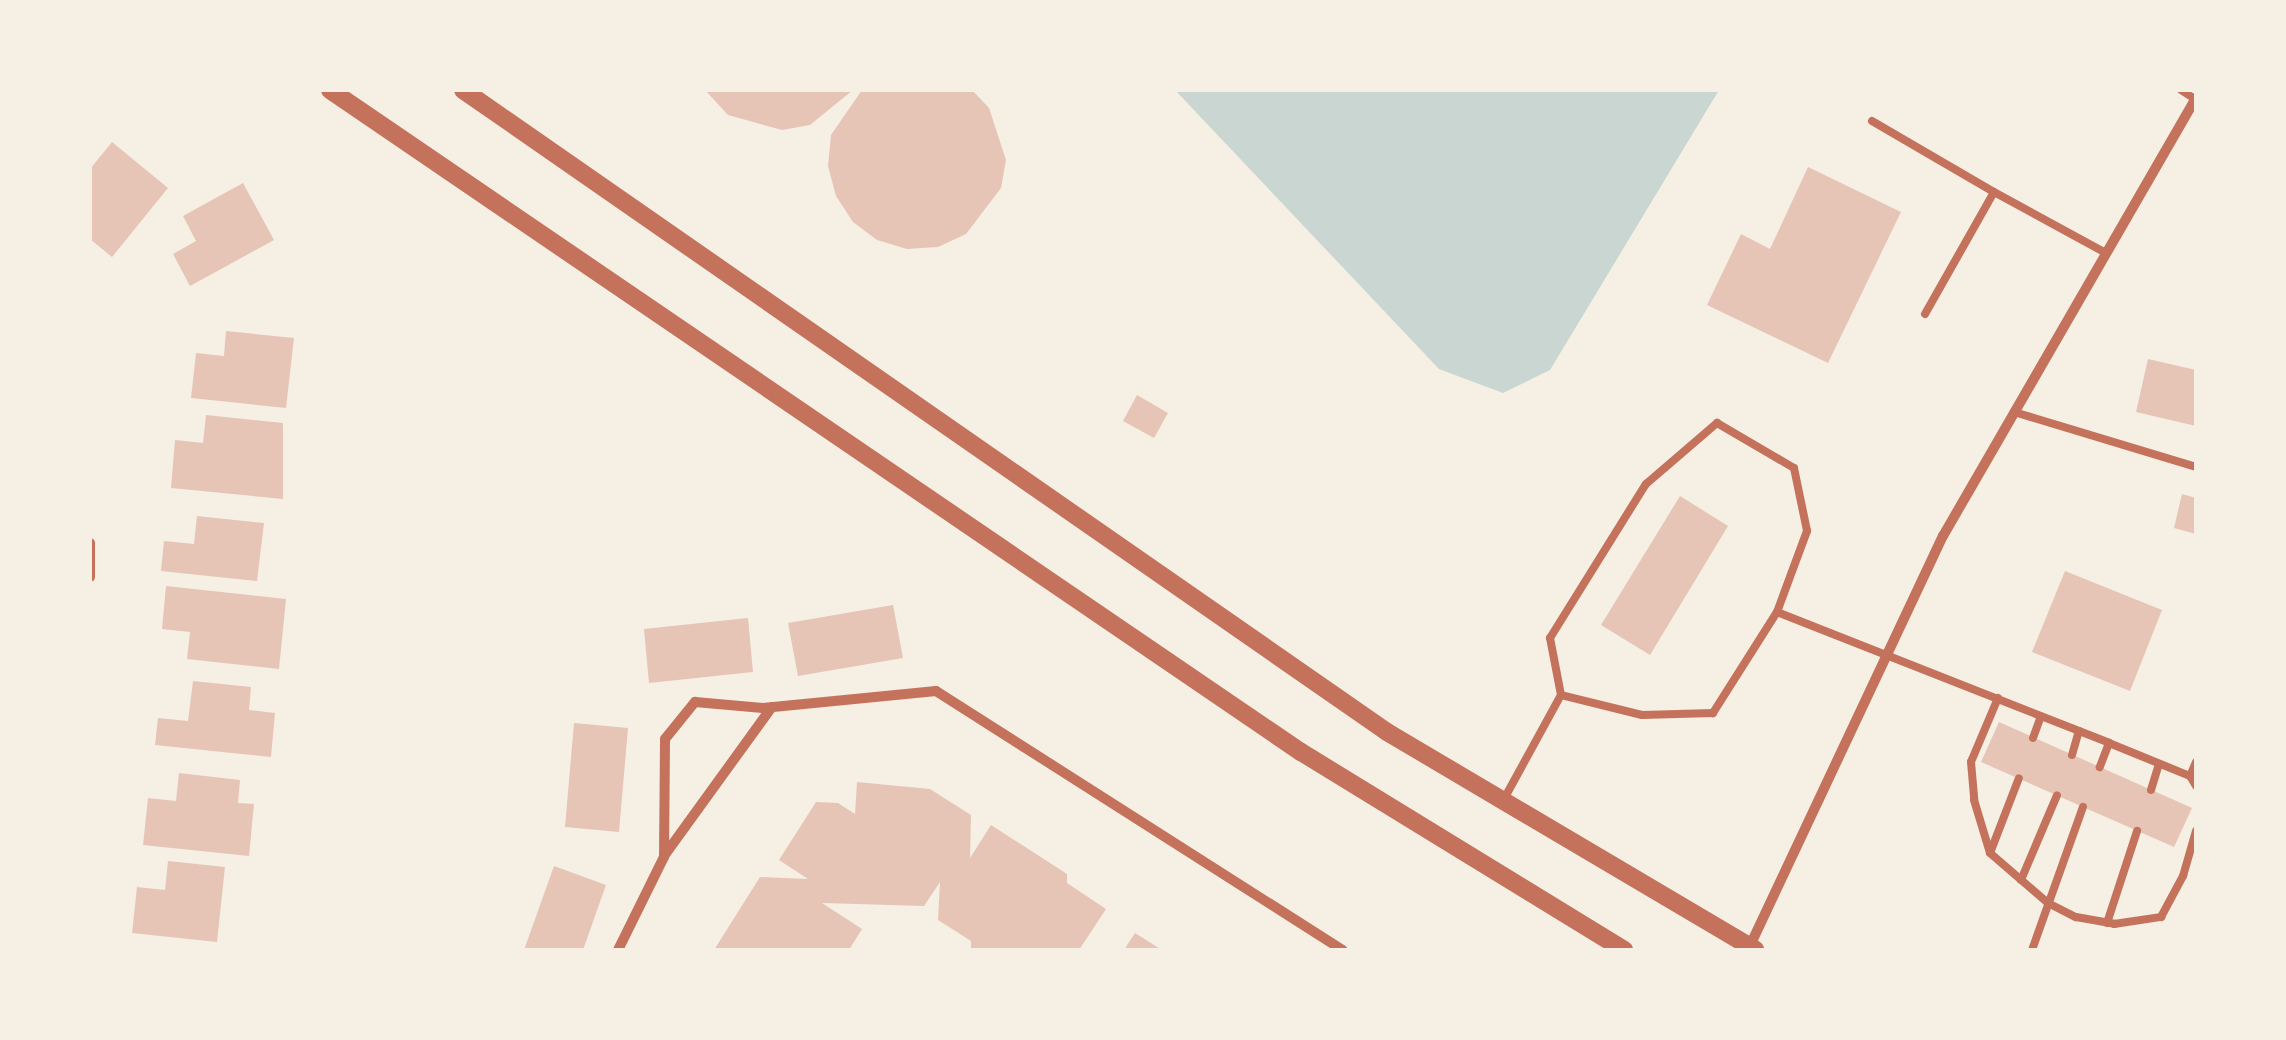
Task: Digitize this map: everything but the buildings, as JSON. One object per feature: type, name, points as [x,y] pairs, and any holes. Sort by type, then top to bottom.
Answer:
[{"type":"street","points":[[330,90],[1252,720],[1624,950]]},
{"type":"street","points":[[463,90],[1387,732],[1749,949],[1942,536],[2196,98]]},
{"type":"street","points":[[90,543],[90,578]]},
{"type":"street","points":[[664,857],[665,739],[695,702],[772,708],[936,691],[1343,950]]},
{"type":"street","points":[[618,950],[664,857],[772,708]]},
{"type":"lane","points":[[2180,90],[2196,98]]},
{"type":"lane","points":[[1872,121],[2106,254]]},
{"type":"lane","points":[[1925,314],[1994,192]]},
{"type":"lane","points":[[2014,412],[2196,467]]},
{"type":"lane","points":[[1502,802],[1561,696],[1550,638],[1646,484],[1716,423],[1794,468],[1807,531],[1777,612],[1713,714],[1642,715],[1561,696]]},
{"type":"lane","points":[[1777,612],[2190,776],[2196,786]]},
{"type":"lane","points":[[1998,698],[1971,762],[1990,853],[2048,902],[2107,923],[2161,916],[2196,831]]},
{"type":"lane","points":[[2034,738],[2040,716]]},
{"type":"lane","points":[[2072,755],[2079,731]]},
{"type":"lane","points":[[2100,767],[2109,744]]},
{"type":"lane","points":[[2190,776],[2196,762]]},
{"type":"lane","points":[[2152,790],[2160,764]]},
{"type":"lane","points":[[1990,853],[2019,778]]},
{"type":"lane","points":[[2022,880],[2056,796]]},
{"type":"lane","points":[[2032,950],[2083,807]]},
{"type":"lane","points":[[2107,923],[2137,831]]},
{"type":"shaded area","points":[[1175,90],[1719,90],[1550,370],[1503,393],[1439,369]]}]
